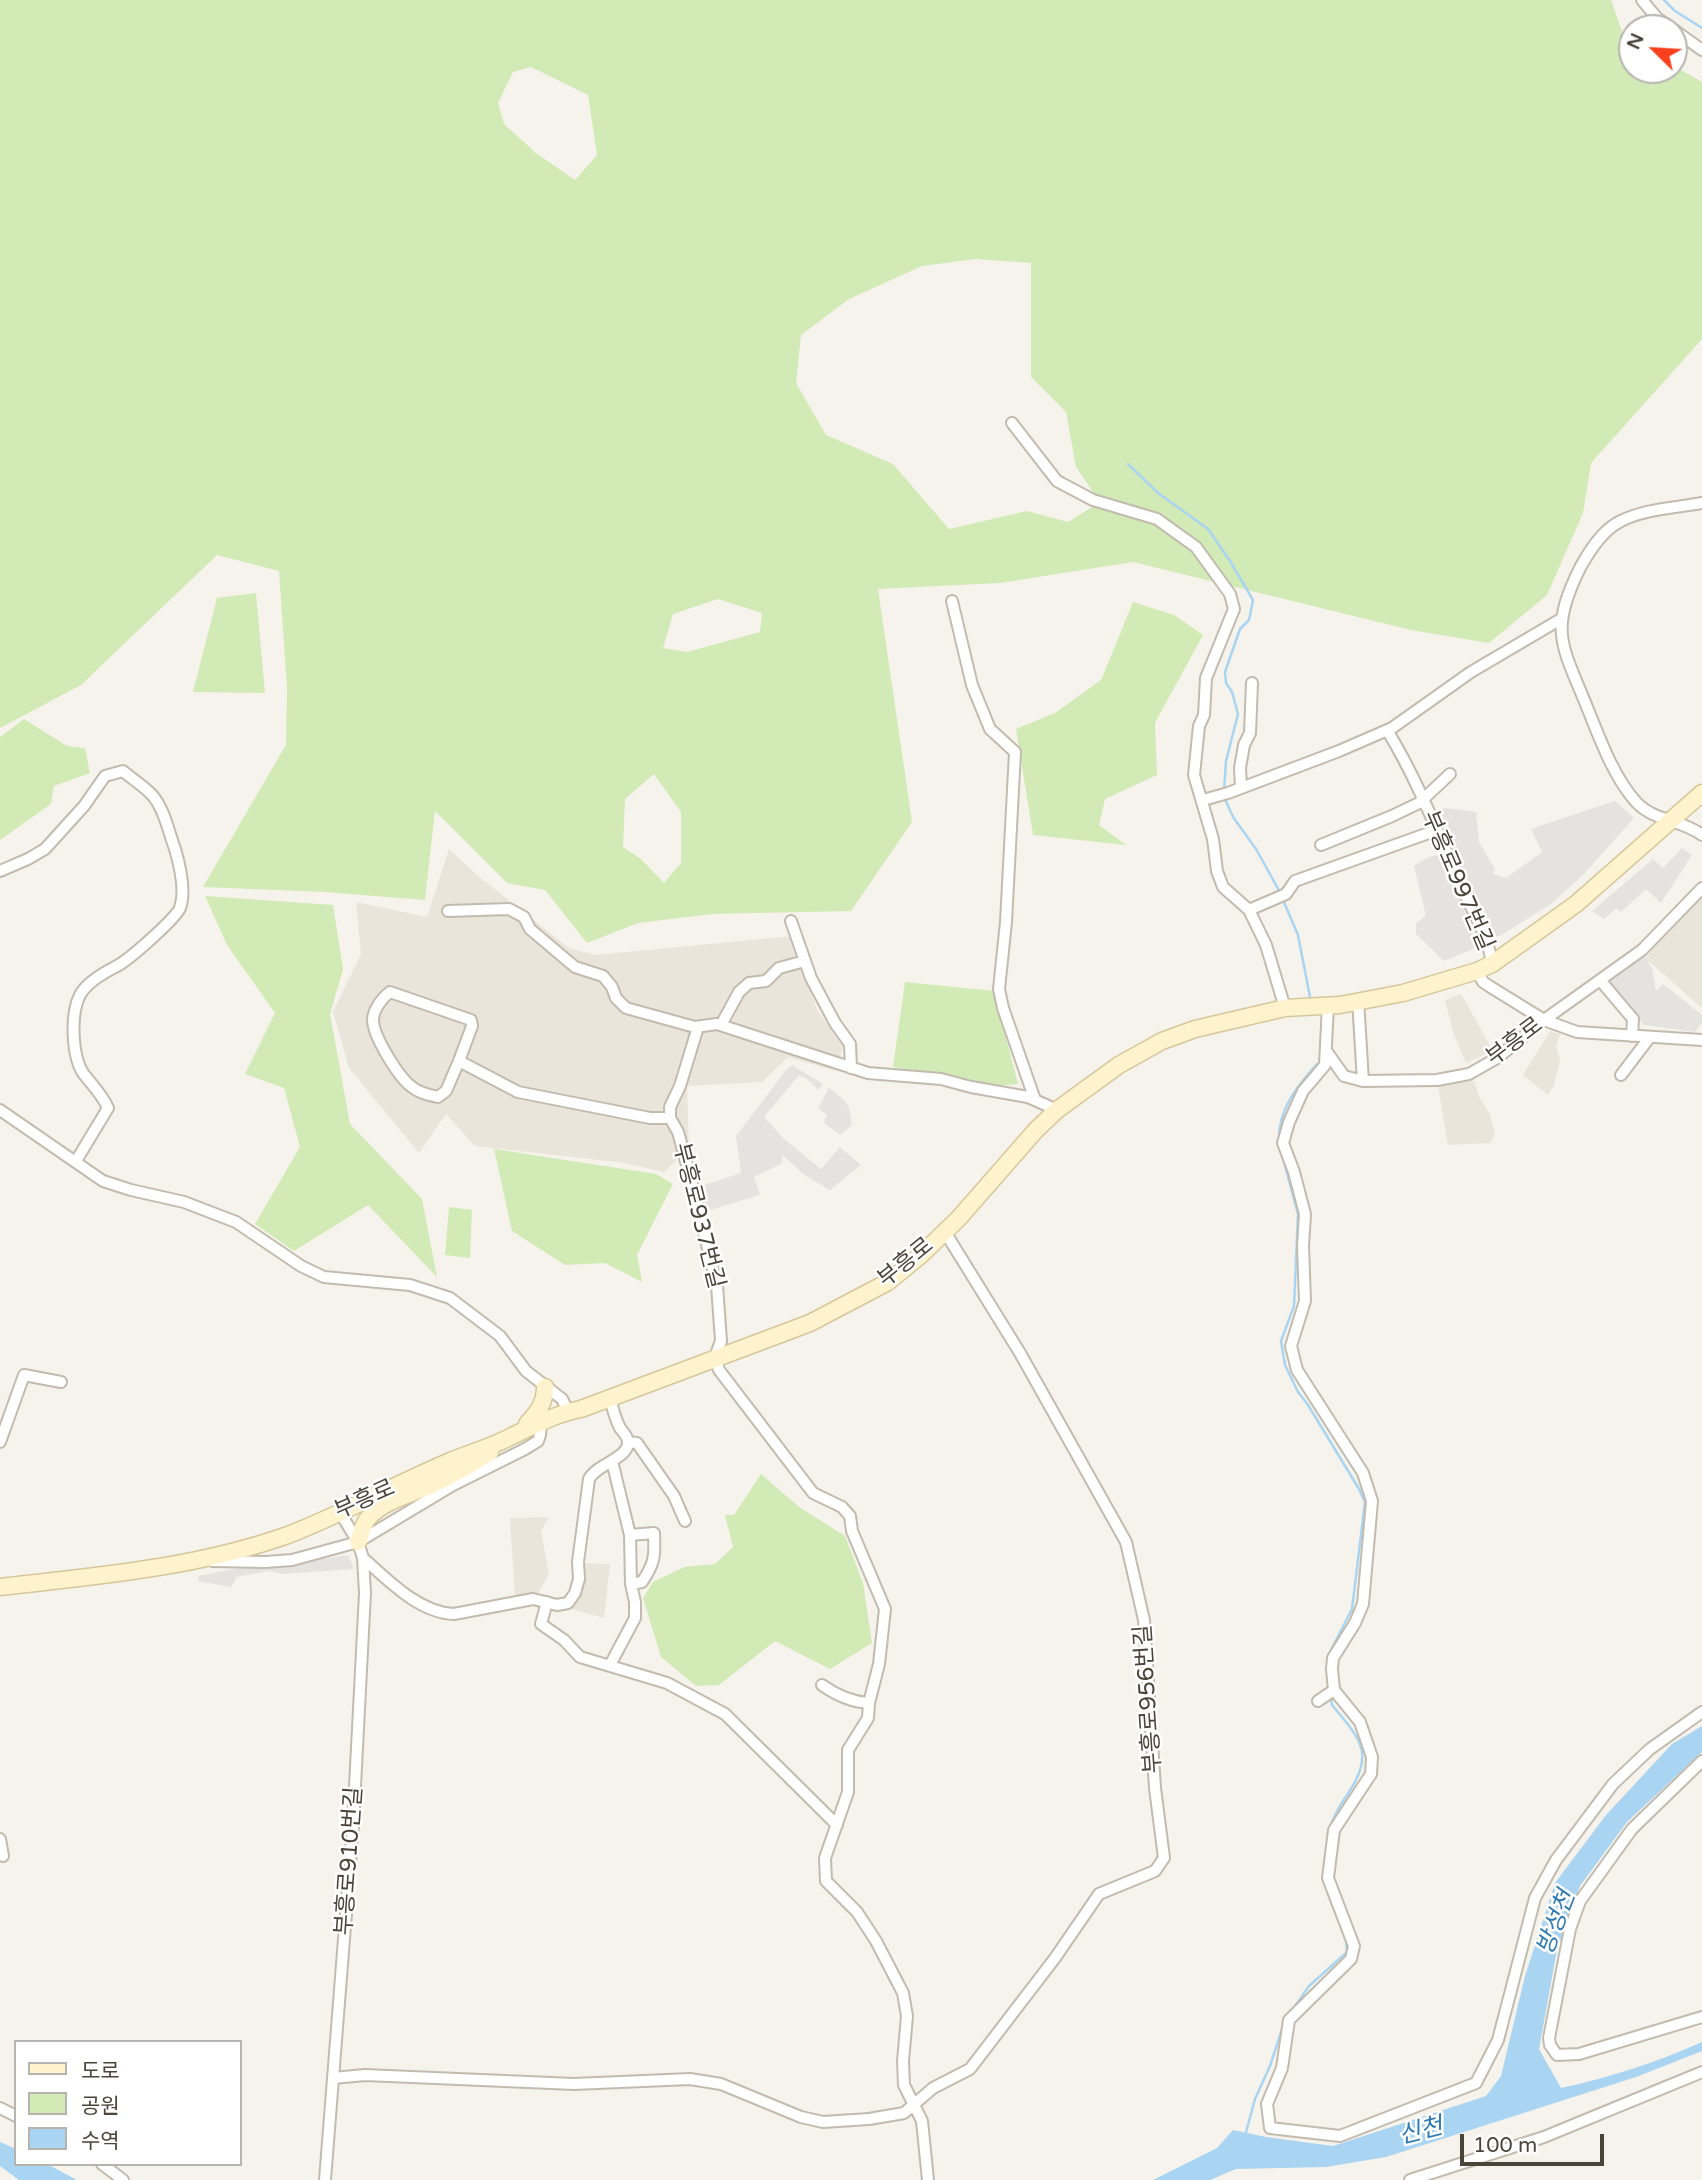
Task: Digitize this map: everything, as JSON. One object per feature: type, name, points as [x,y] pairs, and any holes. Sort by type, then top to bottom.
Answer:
[{"type":"main road","name":"부흥로","points":[[0,1587],[126,1574],[224,1555],[289,1534],[541,1421],[581,1409],[810,1323],[888,1282],[921,1255],[1057,1110],[1137,1053],[1169,1038],[1230,1019],[1285,1008],[1403,993],[1484,968],[1568,909],[1702,793]]},
{"type":"main road","points":[[358,1542],[367,1518],[377,1511],[467,1467],[517,1433],[541,1407],[545,1398],[545,1387]]},
{"type":"street","points":[[1642,0],[1654,14]]},
{"type":"street","points":[[1012,423],[1057,481],[1093,500],[1157,519],[1196,547],[1230,594],[1234,610],[1206,678],[1204,715],[1199,726],[1194,775],[1198,793],[1203,800],[1213,839],[1216,869],[1223,887],[1250,910],[1266,945],[1285,1008]]},
{"type":"street","points":[[1702,503],[1632,516],[1617,523],[1602,535],[1588,553],[1567,594],[1561,619],[1564,651],[1619,777],[1649,814],[1692,827],[1702,835]]},
{"type":"street","points":[[952,601],[972,685],[990,729],[1015,752],[1006,922],[999,989],[1035,1100]]},
{"type":"street","points":[[1203,800],[1339,751],[1387,730],[1436,695],[1561,619]]},
{"type":"street","points":[[1241,788],[1240,768],[1244,745],[1250,733],[1252,682]]},
{"type":"street","name":"부흥로997번길","points":[[1387,730],[1437,830],[1490,950],[1484,968]]},
{"type":"street","points":[[0,871],[45,849],[84,806],[105,776],[123,771],[153,796],[164,817],[176,854],[182,889],[179,910],[144,946],[119,965],[104,972],[80,994],[74,1019],[75,1054],[82,1072],[103,1097],[108,1108],[76,1161]]},
{"type":"street","name":"부흥로997번길","points":[[1321,845],[1419,803],[1450,774]]},
{"type":"street","points":[[1250,910],[1281,896],[1295,881],[1437,830]]},
{"type":"street","name":"부흥로","points":[[1363,1082],[1437,1080],[1469,1074],[1497,1058],[1544,1020],[1642,950],[1702,888]]},
{"type":"street","points":[[448,911],[509,909],[524,917],[530,929],[576,967],[603,976],[612,987],[616,999],[626,1008],[698,1027],[721,1025],[868,1073],[941,1079],[1035,1100],[1057,1110]]},
{"type":"street","points":[[791,921],[805,961],[835,1023],[850,1044],[851,1068]]},
{"type":"street","points":[[721,1025],[739,992],[749,983],[766,981],[779,968],[805,961]]},
{"type":"street","points":[[1484,968],[1483,982],[1544,1020],[1577,1032],[1702,1040]]},
{"type":"street","points":[[1600,980],[1633,1019],[1632,1035]]},
{"type":"street","points":[[390,992],[471,1020],[472,1026],[459,1061],[446,1091],[438,1097],[410,1086],[394,1066],[374,1027],[373,1017],[383,998],[390,992]]},
{"type":"street","points":[[1327,1052],[1344,1076],[1363,1082],[1358,1000]]},
{"type":"street","points":[[1328,1004],[1325,1065],[1303,1091],[1283,1143],[1305,1214],[1305,1301],[1291,1346],[1297,1370],[1363,1473],[1372,1501],[1363,1604],[1334,1658],[1334,1690],[1360,1722],[1372,1757],[1371,1774],[1334,1830],[1328,1878],[1354,1946],[1350,1959],[1289,2020],[1282,2068],[1267,2104],[1270,2128],[1340,2136],[1476,2083],[1498,2039],[1535,1898],[1556,1860],[1613,1784],[1650,1749],[1702,1712]]},
{"type":"street","name":"부흥로937번길","points":[[698,1027],[680,1086],[670,1107],[670,1118],[678,1132],[717,1285],[721,1342],[715,1357]]},
{"type":"street","points":[[1621,1075],[1650,1037]]},
{"type":"street","name":"부흥로937번길","points":[[459,1061],[518,1092],[650,1118],[670,1118]]},
{"type":"street","points":[[0,1110],[103,1181],[184,1202],[236,1222],[301,1266],[324,1278],[410,1285],[450,1298],[500,1336],[526,1371],[562,1399],[568,1411]]},
{"type":"street","name":"부흥로956번길","points":[[333,2078],[365,2075],[574,2084],[690,2079],[721,2084],[801,2117],[823,2122],[904,2113],[933,2088],[970,2068],[1048,1968],[1099,1895],[1155,1871],[1164,1858],[1155,1788],[1144,1619],[1126,1542],[1020,1353],[945,1232]]},
{"type":"street","points":[[715,1357],[719,1370],[795,1472],[813,1493],[842,1507],[850,1516],[852,1531],[885,1609],[879,1664],[868,1718],[848,1749],[848,1792],[825,1858],[826,1881],[857,1912],[876,1941],[903,1993],[907,2015],[904,2085],[922,2121],[928,2180]]},
{"type":"street","points":[[0,1442],[24,1375],[61,1381]]},
{"type":"street","points":[[363,1558],[419,1602],[443,1614],[533,1599],[564,1605],[575,1593],[579,1579],[578,1562],[587,1486],[593,1472],[626,1449],[628,1442],[610,1396]]},
{"type":"street","points":[[198,1560],[292,1560],[358,1542],[453,1485],[538,1441],[541,1421]]},
{"type":"street","points":[[628,1442],[637,1443],[674,1496],[685,1521]]},
{"type":"street","points":[[610,1665],[635,1618],[630,1535],[612,1461]]},
{"type":"street","name":"부흥로910번길","points":[[326,2180],[353,1825],[365,1593],[363,1558],[358,1542],[339,1511]]},
{"type":"street","points":[[630,1535],[654,1533],[655,1552],[653,1566],[642,1582],[631,1584]]},
{"type":"street","points":[[547,1602],[541,1624],[564,1640],[580,1657],[667,1683],[725,1714],[837,1825]]},
{"type":"street","points":[[822,1685],[832,1693],[869,1703]]},
{"type":"street","points":[[1318,1701],[1334,1690]]},
{"type":"street","points":[[1702,1761],[1632,1829],[1580,1900],[1570,1929],[1549,2045],[1557,2055],[1579,2054],[1702,2017]]},
{"type":"street","points":[[0,1839],[3,1856]]},
{"type":"street","points":[[1410,2180],[1544,2137],[1702,2072]]},
{"type":"street","points":[[105,2166],[123,2180]]},
{"type":"shaded area","points":[[1615,801],[1634,818],[1583,875],[1552,903],[1500,936],[1491,937],[1481,907],[1467,885],[1438,816],[1444,808],[1476,812],[1479,842],[1495,869],[1493,874],[1506,878],[1542,852],[1531,829]]},
{"type":"shaded area","points":[[1682,848],[1692,855],[1661,903],[1646,889],[1621,912],[1616,908],[1604,919],[1592,911],[1653,859],[1663,868]]},
{"type":"shaded area","points":[[449,849],[478,876],[569,948],[595,955],[793,936],[817,1010],[843,1046],[836,1071],[788,1057],[762,1082],[687,1086],[689,1148],[664,1172],[625,1163],[475,1146],[446,1114],[419,1153],[349,1068],[333,1012],[361,954],[356,902],[427,917]]},
{"type":"shaded area","points":[[1442,854],[1478,947],[1444,961],[1416,934],[1416,923],[1426,916],[1414,866],[1429,857]]},
{"type":"shaded area","points":[[1702,893],[1702,1008],[1646,959],[1656,941]]},
{"type":"shaded area","points":[[1644,955],[1652,968],[1656,991],[1663,984],[1702,1015],[1702,1022],[1695,1032],[1644,1025],[1606,981]]},
{"type":"shaded area","points":[[1461,994],[1493,1051],[1466,1063],[1454,1035],[1445,1000]]},
{"type":"shaded area","points":[[1550,1031],[1560,1034],[1556,1047],[1560,1061],[1554,1085],[1548,1095],[1523,1075]]},
{"type":"shaded area","points":[[792,1065],[823,1084],[818,1090],[799,1075],[764,1117],[784,1139],[821,1169],[840,1147],[861,1165],[830,1190],[806,1176],[781,1154],[783,1163],[754,1177],[760,1195],[710,1210],[703,1200],[701,1186],[741,1173],[736,1136]]},
{"type":"shaded area","points":[[1474,1081],[1479,1097],[1490,1115],[1495,1134],[1490,1143],[1448,1145],[1438,1085]]},
{"type":"shaded area","points":[[829,1088],[849,1107],[852,1125],[840,1135],[824,1123],[827,1115],[818,1108]]},
{"type":"shaded area","points":[[549,1517],[541,1531],[549,1574],[537,1595],[515,1596],[510,1518]]},
{"type":"shaded area","points":[[348,1555],[354,1569],[282,1574],[268,1571],[237,1577],[231,1587],[198,1581],[199,1576],[254,1565],[275,1566]]},
{"type":"shaded area","points":[[583,1563],[610,1564],[604,1618],[572,1609],[578,1598]]},
{"type":"green space","points":[[0,0],[1611,0],[1618,20],[1618,84],[1688,84],[1688,74],[1702,82],[1702,339],[1591,463],[1583,513],[1547,595],[1489,643],[1411,630],[1133,562],[1000,583],[878,589],[912,822],[851,911],[712,914],[638,923],[587,943],[545,890],[507,883],[435,811],[425,900],[325,892],[203,887],[286,745],[287,688],[279,571],[217,555],[81,685],[0,728]],"holes":[[[531,67],[588,95],[597,155],[575,180],[536,153],[504,124],[498,103],[513,72]],[[975,259],[1031,263],[1031,377],[1066,412],[1076,467],[1100,502],[1068,522],[1027,511],[949,529],[893,464],[826,435],[796,383],[801,335],[849,299],[922,266]],[[718,599],[762,613],[760,632],[687,652],[663,648],[673,614]],[[654,774],[681,812],[681,863],[664,883],[641,859],[623,847],[625,799]]]},
{"type":"green space","points":[[256,593],[265,693],[193,692],[217,598]]},
{"type":"green space","points":[[1133,602],[1174,615],[1203,635],[1155,723],[1157,775],[1105,799],[1099,825],[1126,845],[1033,835],[1016,729],[1055,713],[1101,680]]},
{"type":"green space","points":[[24,719],[67,746],[85,748],[90,773],[54,786],[51,804],[0,840],[0,737]]},
{"type":"green space","points":[[205,896],[333,905],[343,969],[330,1014],[350,1124],[422,1199],[437,1277],[368,1205],[294,1251],[255,1224],[300,1147],[284,1088],[245,1074],[275,1013],[227,945]]},
{"type":"green space","points":[[905,982],[994,991],[1018,1084],[997,1086],[893,1067]]},
{"type":"green space","points":[[494,1149],[656,1174],[673,1184],[637,1255],[642,1282],[605,1263],[565,1265],[512,1231]]},
{"type":"green space","points":[[449,1207],[472,1210],[470,1258],[445,1255]]},
{"type":"green space","points":[[761,1474],[799,1507],[845,1536],[863,1583],[872,1643],[830,1669],[775,1641],[719,1685],[696,1686],[661,1657],[643,1598],[653,1582],[684,1567],[715,1564],[733,1547],[725,1515],[734,1515]]},
{"type":"water","name":"신천","points":[[1702,1726],[1702,1752],[1627,1822],[1580,1886],[1557,1950],[1539,2049],[1561,2088],[1633,2069],[1702,2042],[1702,2051],[1636,2077],[1386,2157],[1326,2167],[1236,2169],[1210,2180],[1153,2180],[1217,2148],[1233,2130],[1333,2146],[1486,2096],[1501,2076],[1525,1976],[1555,1883],[1606,1815],[1672,1744]]},
{"type":"water","points":[[0,2142],[14,2148],[14,2166],[51,2166],[77,2180],[19,2180],[0,2166]]},
{"type":"waterway","name":"방성천","points":[[1664,0],[1675,11],[1702,28]]},
{"type":"waterway","points":[[1128,464],[1158,493],[1208,529],[1253,600],[1249,620],[1240,629],[1225,672],[1226,683],[1232,692],[1238,714],[1226,761],[1224,791]]},
{"type":"waterway","points":[[1224,797],[1233,817],[1256,849],[1281,894]]},
{"type":"waterway","points":[[1283,900],[1298,935],[1310,997]]},
{"type":"waterway","points":[[1279,1140],[1285,1109],[1302,1081],[1317,1064]]},
{"type":"waterway","points":[[1280,1147],[1298,1214],[1294,1306],[1281,1341],[1285,1365],[1298,1392],[1365,1502],[1352,1609],[1328,1656]]},
{"type":"waterway","points":[[1331,1697],[1332,1705],[1356,1736],[1362,1755],[1357,1778],[1336,1812],[1331,1826]]},
{"type":"waterway","points":[[1325,1864],[1327,1846]]},
{"type":"waterway","points":[[1293,2009],[1309,1986],[1347,1952],[1346,1940]]},
{"type":"waterway","points":[[1245,2136],[1255,2099],[1270,2066],[1285,2020]]}]
